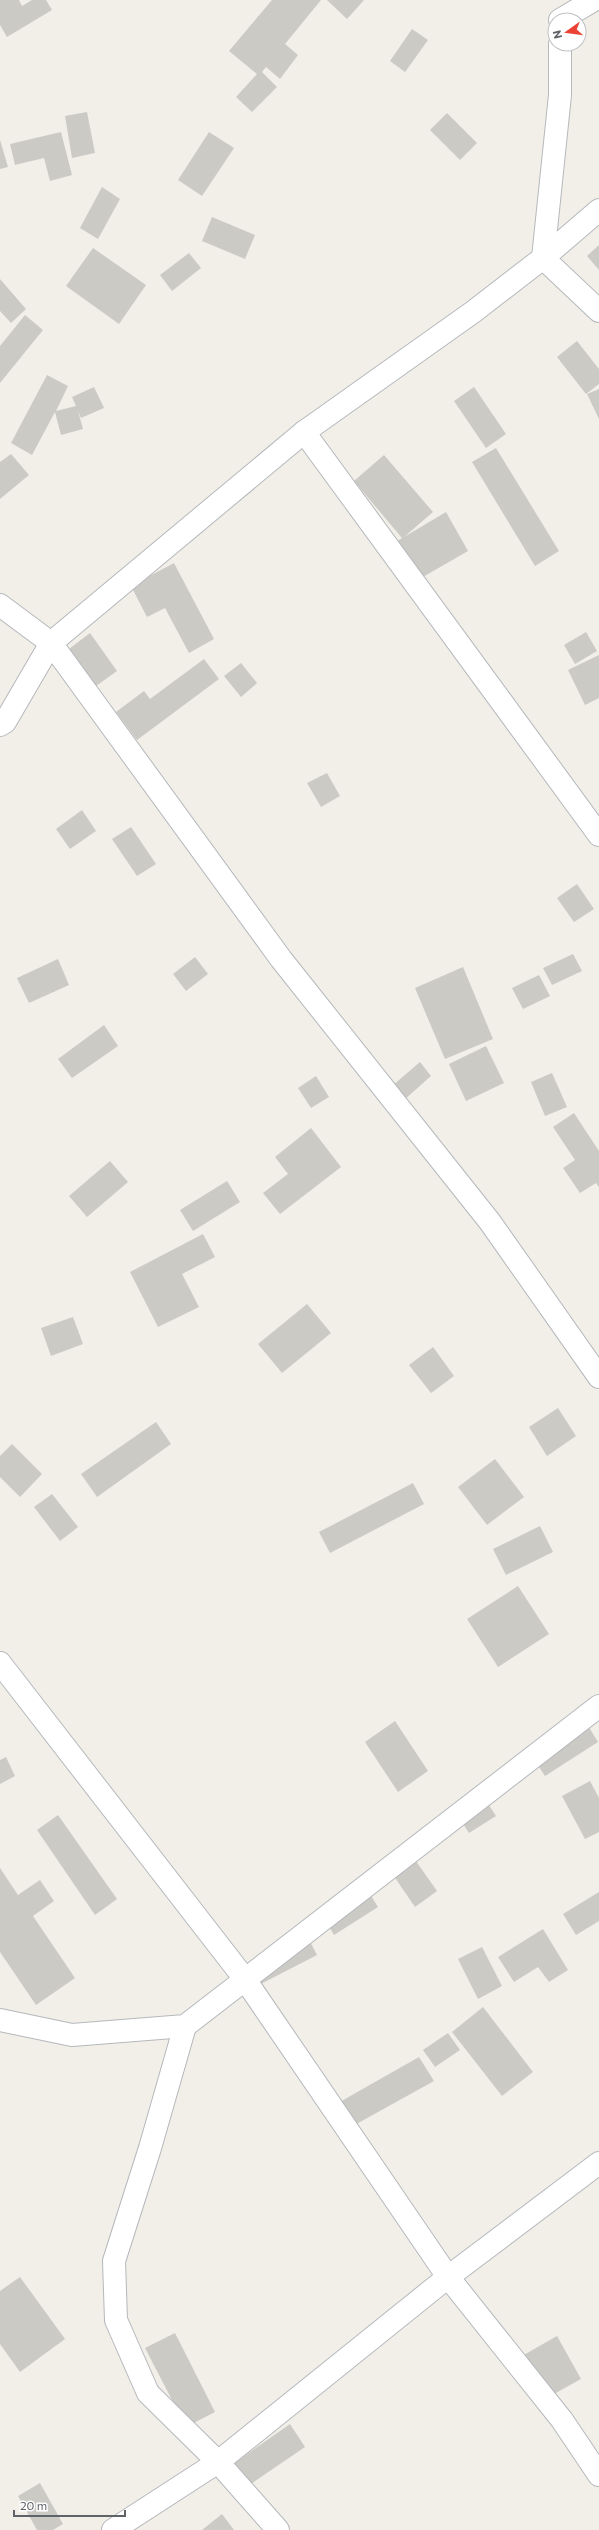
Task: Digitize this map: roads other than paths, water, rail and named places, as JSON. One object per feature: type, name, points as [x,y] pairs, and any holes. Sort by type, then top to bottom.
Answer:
[{"type":"street","points":[[574,12],[594,0]]},
{"type":"street","points":[[543,258],[560,95],[560,52]]},
{"type":"street","points":[[0,725],[5,722],[51,643],[304,432],[473,312],[543,258],[599,210]]},
{"type":"street","points":[[543,258],[599,311]]},
{"type":"street","points":[[304,432],[596,824]]},
{"type":"street","points":[[0,605],[51,643],[281,958],[490,1222],[599,1377]]},
{"type":"street","points":[[0,1663],[244,1978],[448,2277],[562,2420],[599,2475]]},
{"type":"street","points":[[0,2020],[72,2035],[185,2026],[244,1978],[599,1706]]},
{"type":"street","points":[[185,2026],[150,2148],[114,2261],[116,2320],[148,2393],[218,2462],[278,2530]]},
{"type":"street","points":[[113,2530],[218,2462],[448,2277],[599,2163]]}]
